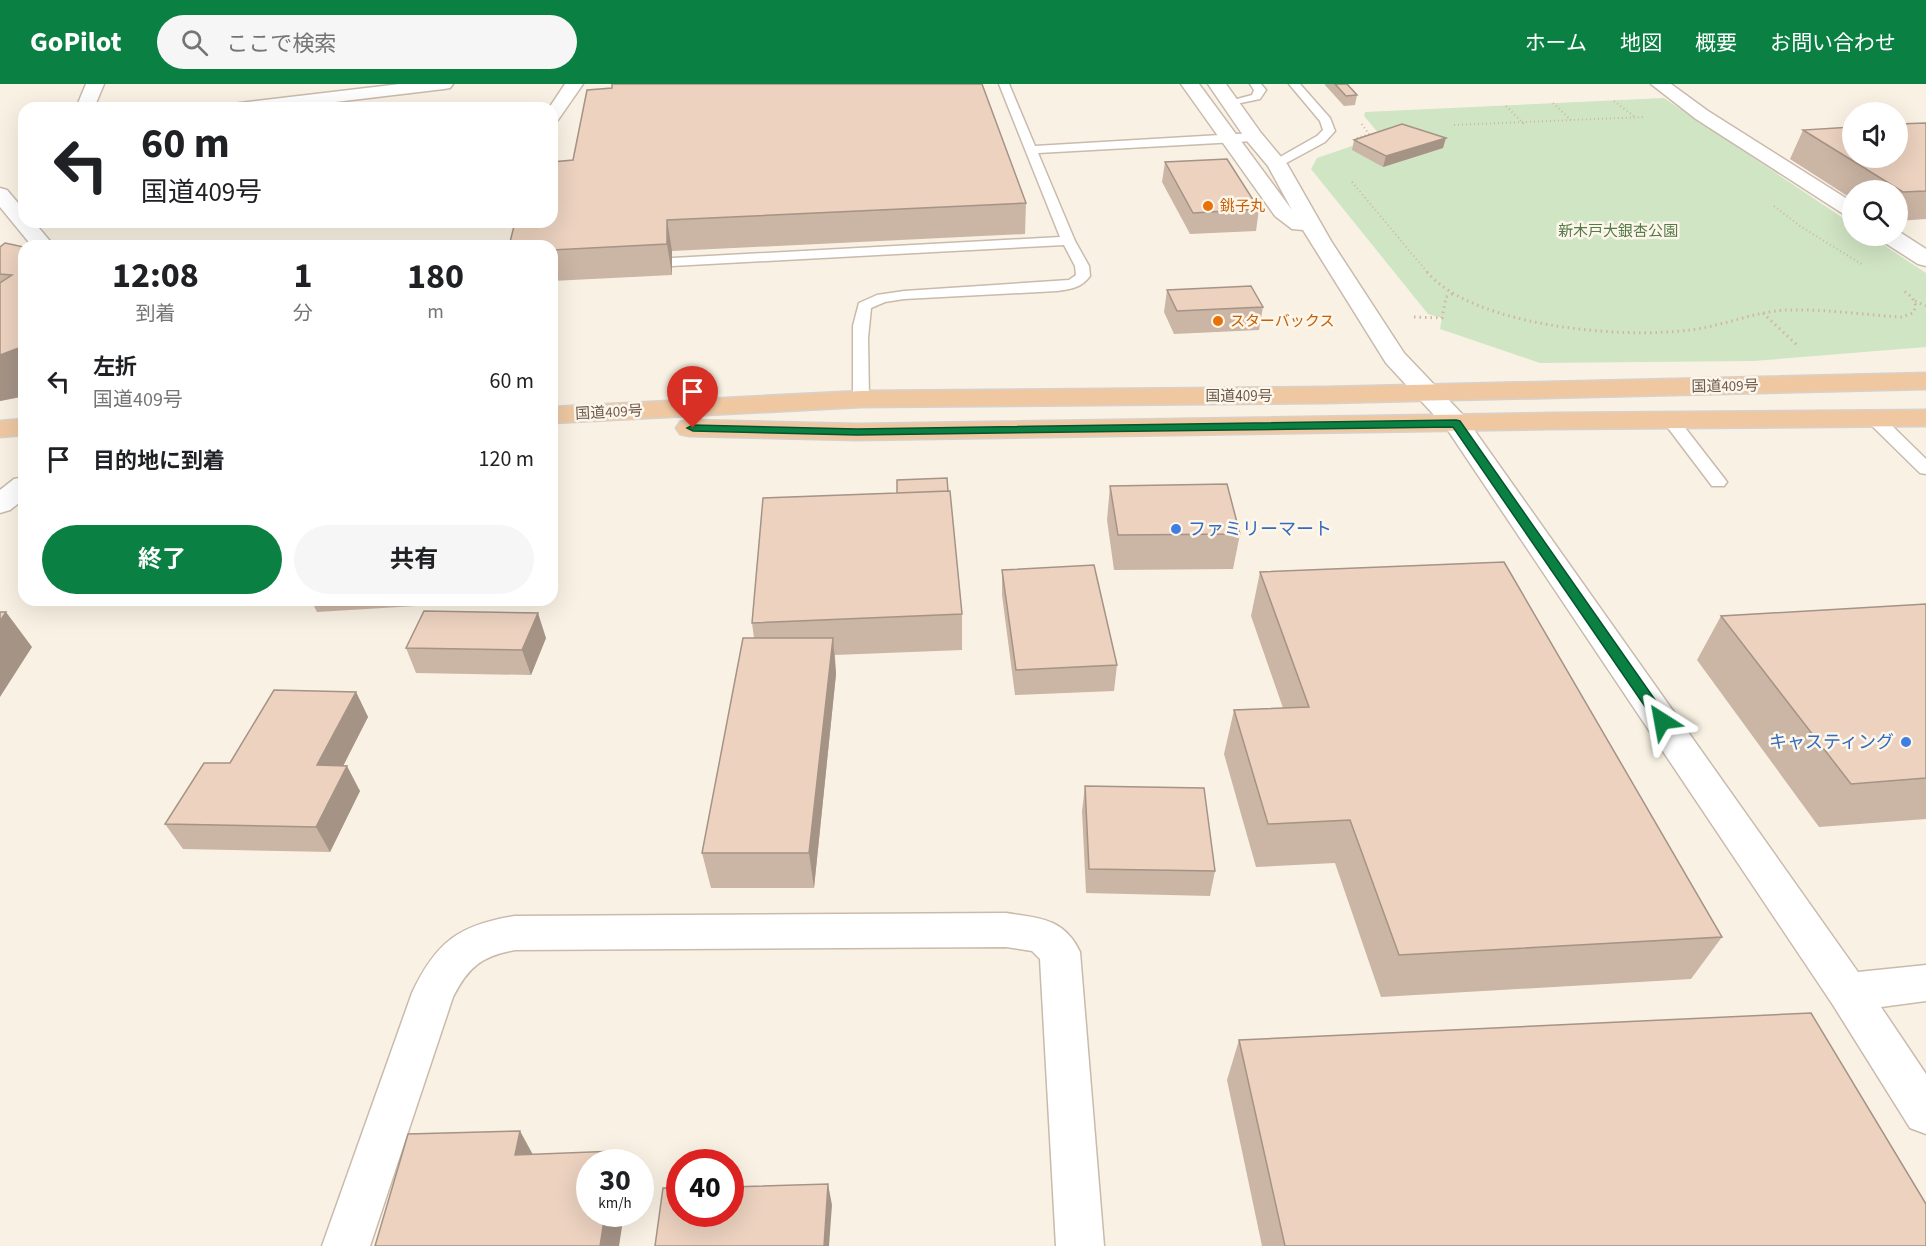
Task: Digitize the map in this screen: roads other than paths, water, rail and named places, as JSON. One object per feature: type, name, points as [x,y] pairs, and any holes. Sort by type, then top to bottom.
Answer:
[{"type":"highway","name":"国道409号","points":[[558,415],[861,399],[1427,393],[1926,381]]},
{"type":"highway","name":"国道409号","points":[[558,424],[857,432],[1926,418]]},
{"type":"highway","points":[[0,429],[18,428]]},
{"type":"street","points":[[88,102],[95,84]]},
{"type":"street","points":[[291,102],[444,84]]},
{"type":"street","points":[[558,107],[574,84]]},
{"type":"street","points":[[1190,84],[1282,212],[1320,241]]},
{"type":"street","points":[[1216,84],[1254,137],[1278,164],[1320,241],[1395,358],[1456,423],[1848,992],[1926,1113]]},
{"type":"street","points":[[1660,84],[1701,115],[1842,205]]},
{"type":"street","points":[[0,194],[18,216]]},
{"type":"street","points":[[28,228],[38,240]]},
{"type":"street","points":[[0,504],[18,490]]},
{"type":"street","points":[[346,1246],[432,993],[447,966],[469,945],[490,936],[515,933],[994,930],[1043,936],[1060,952],[1080,1246]]},
{"type":"street","points":[[1848,992],[1926,983]]},
{"type":"lane","points":[[861,399],[863,375],[861,316],[864,306],[882,298],[904,295],[1057,287],[1074,284],[1083,276],[1082,266],[1068,241],[1004,84]]},
{"type":"lane","points":[[1230,104],[1256,97],[1260,90],[1255,84]]},
{"type":"lane","points":[[1278,164],[1321,139],[1329,131],[1326,120],[1294,84]]},
{"type":"lane","points":[[1031,150],[1254,137]]},
{"type":"lane","points":[[672,262],[1068,241]]},
{"type":"lane","points":[[1875,419],[1926,469]]},
{"type":"lane","points":[[1670,420],[1718,482]]},
{"type":"place","name":"銚子丸","points":[[1208,206]]},
{"type":"place","name":"スターバックス","points":[[1218,321]]},
{"type":"place","name":"ファミリーマート","points":[[1176,529]]},
{"type":"place","name":"キャスティング","points":[[1906,742]]},
{"type":"park label","name":"新木戸大銀杏公園","points":[[1618,231]]}]
